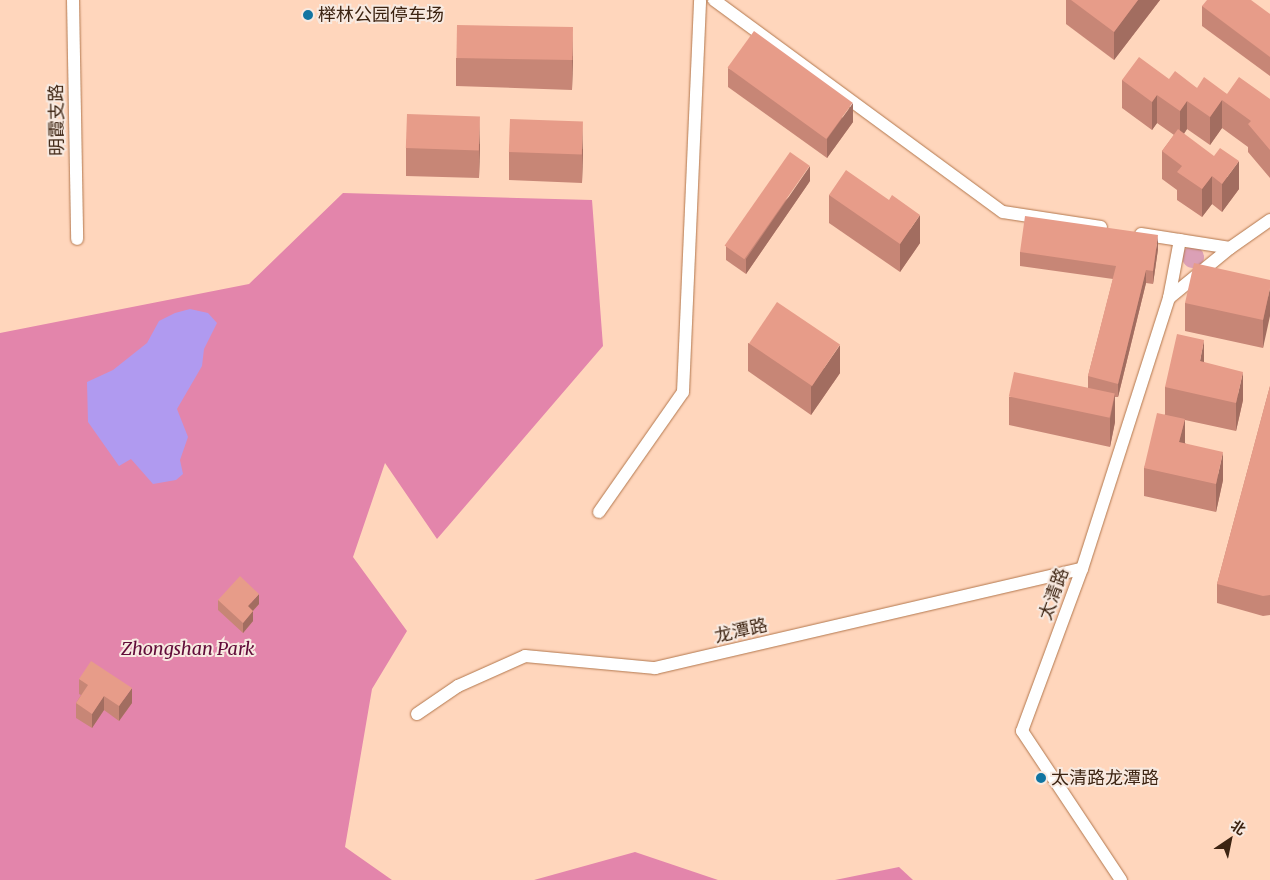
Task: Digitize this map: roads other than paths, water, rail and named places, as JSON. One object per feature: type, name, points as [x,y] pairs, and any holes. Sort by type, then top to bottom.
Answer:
[{"type":"street","name":"明霞支路","points":[[73,0],[76,239]]},
{"type":"street","points":[[600,512],[684,392],[700,0]]},
{"type":"street","points":[[714,0],[1003,212],[1111,229]]},
{"type":"street","points":[[1169,298],[1230,248],[1270,220]]},
{"type":"street","points":[[1131,232],[1230,248]]},
{"type":"street","name":"太清路","points":[[1121,880],[1022,732],[1082,569],[1169,298],[1180,240]]},
{"type":"street","name":"龙潭路","points":[[416,714],[458,686],[525,656],[655,668],[1082,569]]},
{"type":"place","name":"榉林公园停车场","points":[[308,15]]},
{"type":"place","name":"太清路龙潭路","points":[[1041,778]]},
{"type":"park label","name":"Zhongshan Park","points":[[188,649]]}]
